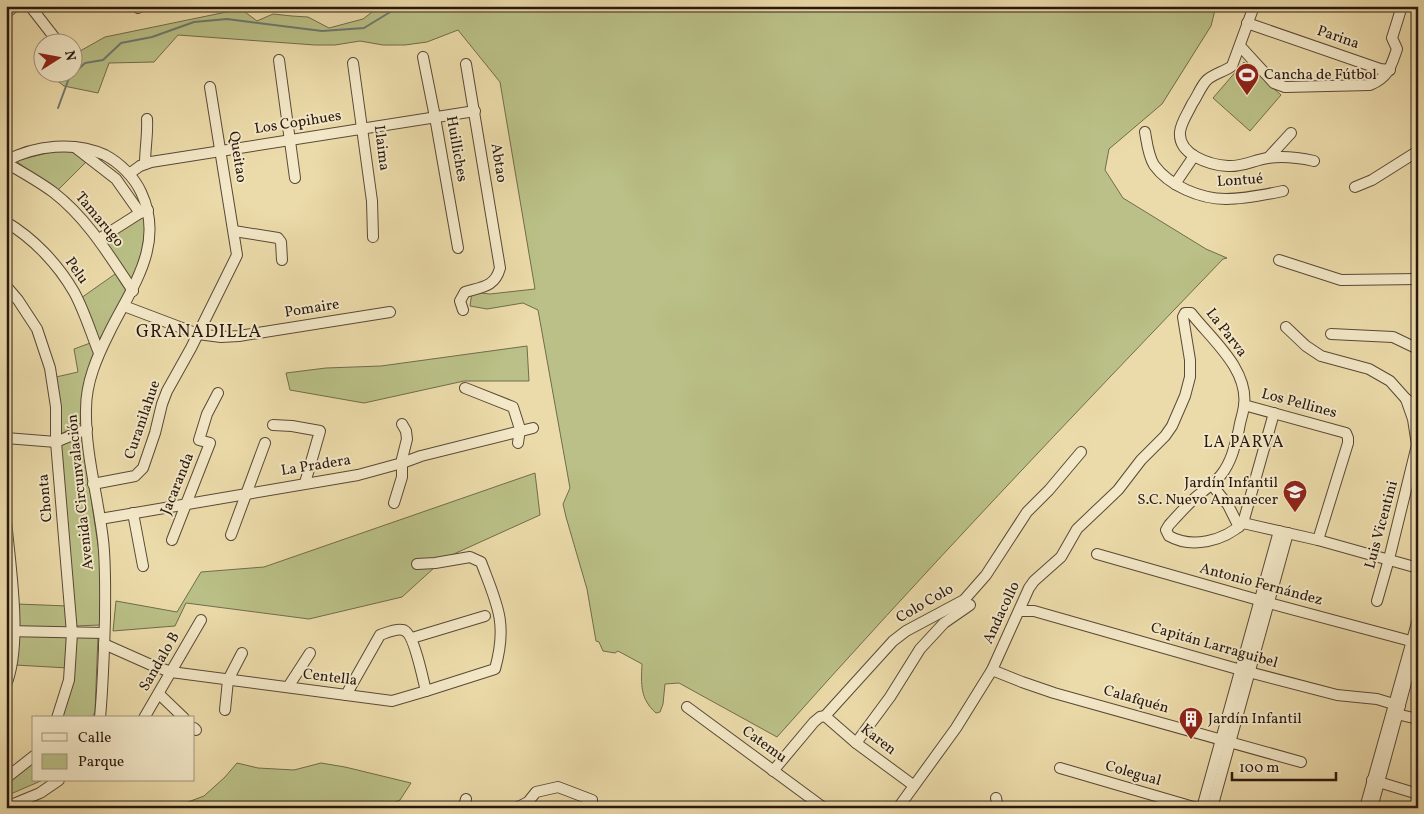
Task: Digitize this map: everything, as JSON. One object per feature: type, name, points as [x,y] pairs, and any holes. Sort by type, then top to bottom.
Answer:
[{"type":"street","points":[[6,13],[15,6]]},
{"type":"street","points":[[30,6],[50,32]]},
{"type":"street","points":[[1254,6],[1232,66],[1207,80],[1182,124],[1181,142],[1194,156],[1212,164],[1244,165],[1269,158],[1314,161]]},
{"type":"street","points":[[1240,46],[1274,83],[1285,88],[1370,85],[1378,82],[1390,70],[1397,49],[1392,38],[1402,6]]},
{"type":"street","name":"Parina","points":[[1247,22],[1380,69],[1390,70]]},
{"type":"street","name":"Huilliches","points":[[422,57],[435,117],[458,248]]},
{"type":"street","points":[[280,60],[295,178]]},
{"type":"street","name":"Llaima","points":[[353,63],[372,200],[373,237]]},
{"type":"street","name":"Abtao","points":[[463,310],[460,300],[465,292],[492,284],[498,276],[500,268],[466,64]]},
{"type":"street","name":"Queitao","points":[[210,87],[237,254]]},
{"type":"street","name":"Los Copihues","points":[[128,174],[145,164],[220,150],[475,111]]},
{"type":"street","points":[[145,164],[148,135],[147,119]]},
{"type":"street","name":"Lontué","points":[[1145,132],[1148,151],[1153,164],[1162,174],[1192,192],[1211,198],[1226,199],[1283,192]]},
{"type":"street","points":[[1269,158],[1291,133]]},
{"type":"street","points":[[74,146],[116,179],[144,211],[99,239]]},
{"type":"street","name":"Avenida Circunvalación","points":[[6,162],[29,152],[74,146],[95,151],[109,157],[139,187],[150,233],[149,246],[133,291],[109,332],[94,366],[86,407],[93,484],[100,519],[105,568],[104,644],[100,716]]},
{"type":"street","points":[[1355,187],[1372,180],[1418,151]]},
{"type":"street","points":[[1176,184],[1194,156]]},
{"type":"street","name":"Tamarugo","points":[[6,162],[52,191],[72,208],[99,239],[133,291]]},
{"type":"street","name":"Pelu","points":[[6,222],[16,228],[42,251],[60,271],[74,292],[100,353]]},
{"type":"street","points":[[234,231],[278,238],[281,242],[282,260]]},
{"type":"street","name":"Curanilahue","points":[[93,484],[135,476],[139,473],[155,434],[166,391],[198,334],[237,254]]},
{"type":"street","points":[[1279,260],[1341,280],[1418,279]]},
{"type":"street","name":"Chonta","points":[[6,286],[18,300],[37,329],[50,368],[56,407],[56,442],[72,633],[69,680],[58,716]]},
{"type":"street","name":"Pomaire","points":[[124,306],[198,334],[221,337],[239,336],[390,312]]},
{"type":"street","name":"La Parva","points":[[1188,312],[1217,341],[1226,353],[1236,371],[1242,388],[1244,405],[1235,449],[1225,469],[1212,485],[1196,497],[1166,530],[1168,536],[1184,541],[1201,542],[1211,541],[1224,536],[1233,532],[1240,525]]},
{"type":"street","name":"Andacollo","points":[[898,808],[956,728],[992,670],[1034,581],[1061,557],[1077,529],[1118,490],[1141,460],[1166,436],[1172,426],[1185,396],[1190,377],[1190,360],[1183,317],[1188,312]]},
{"type":"street","points":[[1286,327],[1306,346],[1321,356],[1364,367],[1390,381],[1406,399],[1418,407]]},
{"type":"street","points":[[1331,334],[1393,337],[1418,349]]},
{"type":"street","points":[[465,388],[514,408],[519,430],[518,443]]},
{"type":"street","name":"Jacaranda","points":[[172,540],[210,443],[198,440],[207,414],[218,393]]},
{"type":"street","name":"Luis Vicentini","points":[[1377,601],[1417,445],[1413,419],[1406,399]]},
{"type":"street","name":"Los Pellines","points":[[1244,405],[1346,433],[1348,443],[1318,540]]},
{"type":"street","points":[[1240,525],[1274,413]]},
{"type":"street","points":[[394,503],[402,477],[402,454],[407,439],[406,431],[402,424]]},
{"type":"street","points":[[273,425],[320,431],[305,483]]},
{"type":"street","name":"La Pradera","points":[[100,519],[358,475],[421,456],[533,428]]},
{"type":"street","points":[[6,438],[56,442],[87,429]]},
{"type":"street","points":[[230,535],[264,443]]},
{"type":"street","name":"Colo Colo","points":[[773,771],[814,722],[820,716],[825,716],[893,641],[906,631],[964,600],[972,592],[986,575],[1027,512],[1081,452]]},
{"type":"street","points":[[1212,485],[1228,505],[1240,525],[1318,540],[1418,568]]},
{"type":"street","points":[[134,513],[143,566]]},
{"type":"street","points":[[6,520],[13,602],[10,631],[12,666],[6,685]]},
{"type":"street","points":[[1212,808],[1226,741],[1284,532]]},
{"type":"street","name":"Antonio Fernández","points":[[1097,554],[1264,602],[1416,642]]},
{"type":"street","name":"Centella","points":[[104,644],[171,672],[392,700],[495,669],[501,648],[500,611],[481,562],[470,557],[435,564],[417,564]]},
{"type":"street","name":"Colo Colo","points":[[856,742],[890,697],[920,649],[944,623],[970,605]]},
{"type":"street","name":"Capitán Larraguibel","points":[[1020,611],[1034,611],[1336,695],[1377,699],[1418,719]]},
{"type":"street","points":[[412,638],[485,616]]},
{"type":"street","points":[[1364,808],[1375,781],[1416,642],[1418,619]]},
{"type":"street","name":"Sandalo B","points":[[145,716],[200,620]]},
{"type":"street","points":[[346,695],[380,635],[401,629],[406,630],[412,638],[426,691]]},
{"type":"street","points":[[10,631],[104,633]]},
{"type":"street","points":[[288,688],[310,652]]},
{"type":"street","points":[[225,710],[228,680],[242,654]]},
{"type":"street","name":"Calafquén","points":[[992,670],[1046,690],[1301,762]]},
{"type":"street","points":[[159,694],[182,716]]},
{"type":"street","name":"Catemu","points":[[687,707],[824,808]]},
{"type":"street","name":"Karen","points":[[825,716],[913,785]]},
{"type":"street","points":[[1202,808],[1226,741]]},
{"type":"street","points":[[6,778],[32,758]]},
{"type":"street","name":"Colegual","points":[[1060,768],[1197,808]]},
{"type":"street","points":[[1375,781],[1418,794]]},
{"type":"street","points":[[1372,808],[1375,781]]},
{"type":"street","points":[[6,807],[40,793],[55,782]]},
{"type":"street","points":[[516,808],[528,802],[536,792],[558,787],[591,804]]},
{"type":"green space","points":[[380,6],[1216,6],[1211,26],[1162,104],[1109,149],[1105,170],[1123,198],[1206,249],[1227,258],[1223,259],[998,496],[777,737],[679,683],[665,684],[663,704],[660,712],[656,713],[644,697],[642,664],[618,651],[615,653],[603,651],[599,642],[596,641],[587,589],[563,504],[570,488],[538,310],[523,303],[487,309],[470,306],[472,292],[490,294],[535,289],[500,82],[458,30],[427,42],[405,45],[383,45],[360,41],[335,45],[315,45],[178,35],[154,62],[109,63],[98,93],[64,86],[59,82],[82,82],[82,50],[105,37],[241,9],[257,21],[273,14],[308,17],[329,28],[363,19]]},
{"type":"green space","name":"Cancha de Fútbol","points":[[1244,62],[1281,95],[1250,131],[1213,98]]},
{"type":"green space","points":[[76,149],[89,159],[57,191],[16,161],[51,152]]},
{"type":"green space","points":[[140,216],[145,218],[146,237],[131,286],[102,241]]},
{"type":"green space","points":[[118,272],[129,289],[98,342],[81,298]]},
{"type":"green space","points":[[93,342],[95,351],[85,378],[83,422],[59,435],[56,377],[78,372],[74,349]]},
{"type":"green space","points":[[527,346],[529,381],[464,381],[364,403],[290,390],[286,373],[326,368],[381,366]]},
{"type":"green space","points":[[81,431],[101,565],[100,625],[75,626],[60,441]]},
{"type":"green space","points":[[535,473],[540,515],[445,558],[402,597],[309,619],[186,603],[175,626],[113,631],[116,601],[177,612],[201,572],[264,567]]},
{"type":"green space","points":[[17,604],[68,606],[69,630],[15,628]]},
{"type":"green space","points":[[16,634],[68,635],[68,668],[15,665]]},
{"type":"green space","points":[[77,635],[98,636],[95,712],[93,716],[59,716],[74,641]]},
{"type":"green space","points":[[32,760],[32,782],[38,782],[6,796],[6,780]]},
{"type":"green space","points":[[237,763],[258,768],[294,770],[321,763],[411,783],[400,800],[383,808],[172,808],[204,796]]},
{"type":"waterway","points":[[58,108],[69,78],[85,63],[103,60],[121,43],[152,37],[194,22],[227,19],[322,31],[364,28],[400,6]]},
{"type":"place","name":"Cancha de Fútbol","points":[[1247,96]]},
{"type":"place","name":"Jardín Infantil S.C. Nuevo Amanecer","points":[[1295,513]]},
{"type":"place","name":"Jardín Infantil","points":[[1191,740]]},
{"type":"district","name":"GRANADILLA","points":[[199,332]]},
{"type":"district","name":"LA PARVA","points":[[1244,443]]}]
